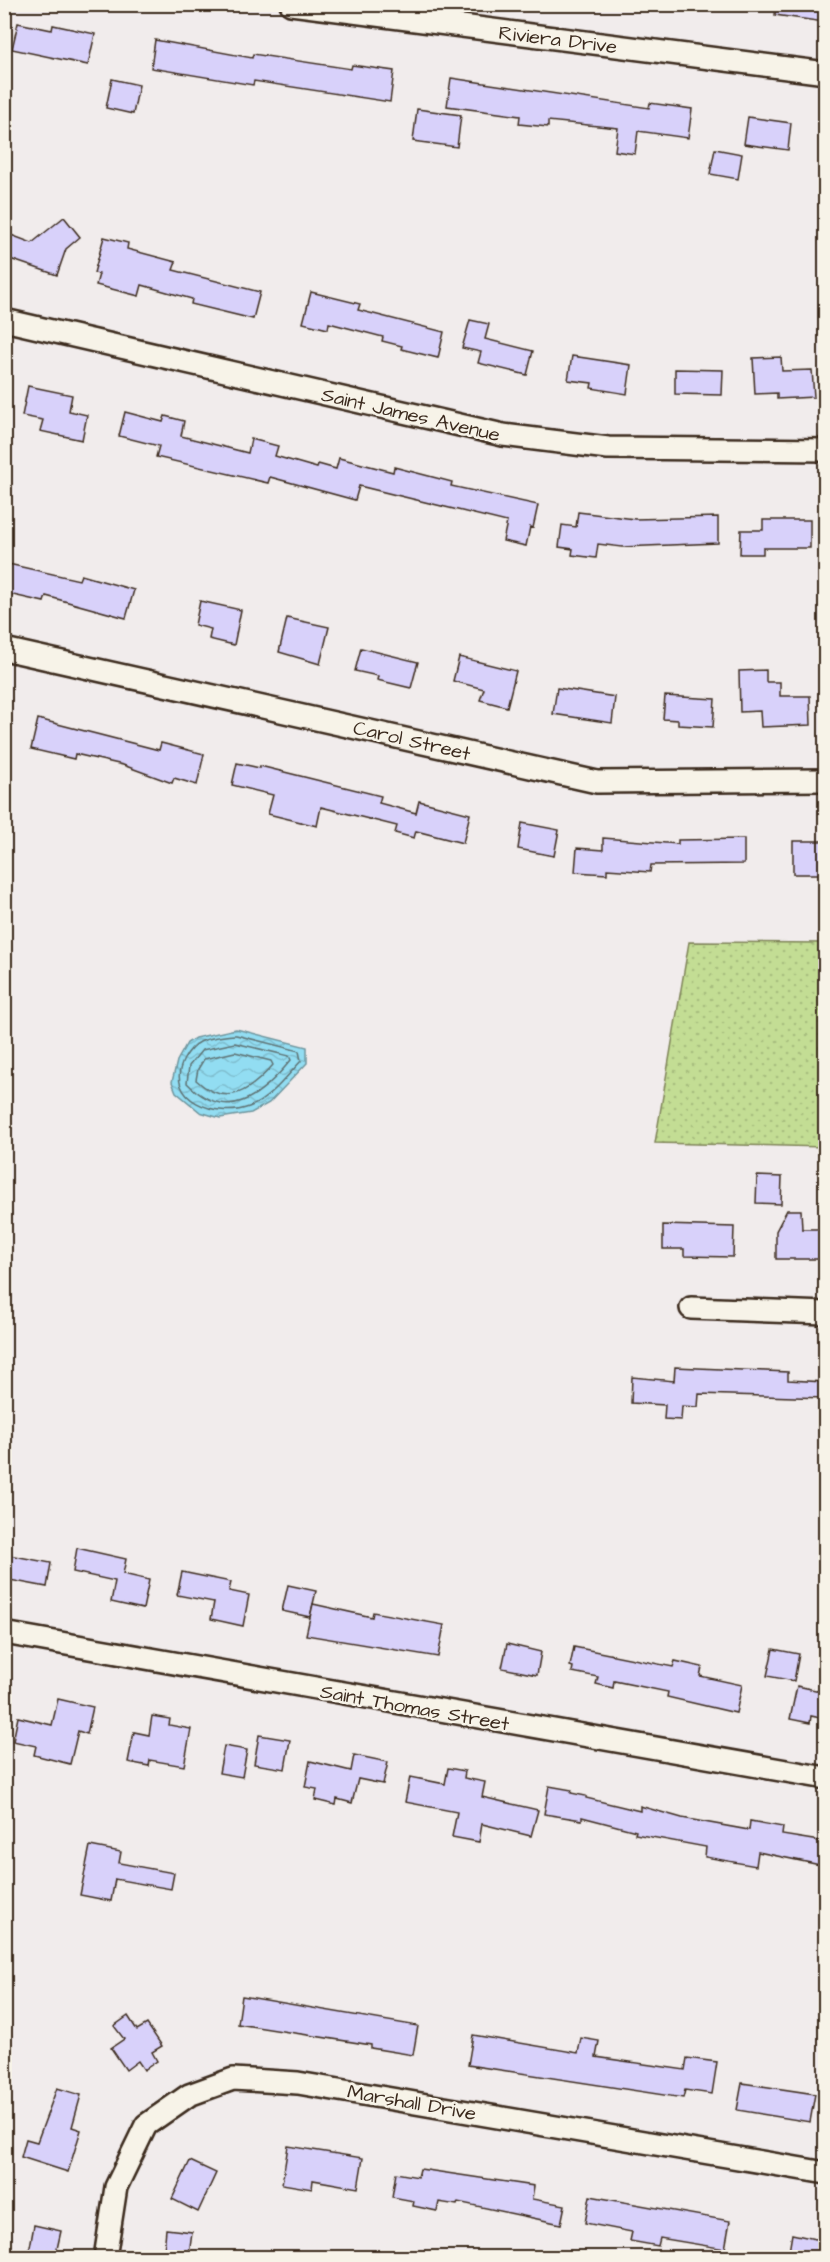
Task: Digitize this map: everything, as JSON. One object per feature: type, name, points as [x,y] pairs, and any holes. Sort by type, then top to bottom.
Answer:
[{"type":"street","name":"Riviera Drive","points":[[291,4],[825,73]]},
{"type":"street","name":"Saint James Avenue","points":[[4,320],[503,435],[608,448],[825,450]]},
{"type":"street","name":"Carol Street","points":[[4,649],[597,782],[825,780]]},
{"type":"street","points":[[691,1308],[825,1313]]},
{"type":"street","name":"Saint Thomas Street","points":[[4,1633],[825,1778]]},
{"type":"street","name":"Marshall Drive","points":[[105,2258],[116,2187],[146,2125],[189,2096],[233,2079],[298,2083],[825,2173]]},
{"type":"green space","points":[[689,942],[825,943],[825,1147],[655,1143]]},
{"type":"water","points":[[236,1029],[307,1047],[307,1063],[269,1103],[251,1113],[220,1118],[200,1112],[176,1092],[172,1082],[177,1061],[187,1043],[195,1038]]},
{"type":"building","points":[[776,4],[825,4],[824,22],[775,15]]},
{"type":"building","points":[[18,23],[52,30],[53,25],[95,34],[88,65],[12,49]]},
{"type":"building","points":[[155,40],[252,58],[253,54],[351,69],[352,65],[394,71],[390,102],[254,81],[253,85],[151,68]]},
{"type":"building","points":[[451,78],[649,108],[650,103],[692,109],[688,138],[638,131],[635,154],[615,151],[618,128],[548,121],[548,127],[519,124],[520,116],[447,106]]},
{"type":"building","points":[[112,79],[139,85],[133,114],[106,108]]},
{"type":"building","points":[[417,109],[461,115],[457,147],[413,141]]},
{"type":"building","points":[[748,117],[791,123],[788,150],[744,144]]},
{"type":"building","points":[[715,149],[742,154],[738,179],[710,174]]},
{"type":"building","points":[[64,217],[80,237],[66,249],[57,275],[4,257],[11,235],[32,243]]},
{"type":"building","points":[[104,237],[128,243],[127,249],[176,262],[173,270],[260,292],[253,319],[191,304],[192,299],[142,285],[139,296],[96,285],[99,274],[94,273]]},
{"type":"building","points":[[311,292],[360,304],[358,310],[444,332],[438,358],[401,349],[402,346],[382,341],[383,337],[329,323],[328,329],[303,323]]},
{"type":"building","points":[[470,320],[489,324],[485,339],[533,351],[527,375],[478,363],[481,352],[462,348]]},
{"type":"building","points":[[572,356],[631,365],[627,394],[591,388],[592,383],[568,380]]},
{"type":"building","points":[[781,357],[782,371],[812,370],[814,397],[777,399],[777,393],[755,394],[753,358]]},
{"type":"building","points":[[675,369],[723,370],[722,395],[675,394]]},
{"type":"building","points":[[28,386],[72,395],[69,411],[87,415],[82,440],[40,431],[43,420],[22,416]]},
{"type":"building","points":[[125,412],[163,422],[165,416],[184,421],[181,436],[248,453],[251,439],[278,446],[275,456],[317,468],[318,464],[336,469],[339,458],[393,472],[394,467],[452,482],[451,486],[538,505],[533,528],[530,527],[526,546],[503,541],[507,522],[359,486],[355,500],[270,477],[268,483],[156,457],[159,446],[119,436]]},
{"type":"building","points":[[578,512],[635,519],[718,517],[718,543],[622,547],[598,544],[596,558],[572,555],[573,549],[559,547],[562,525],[576,527]]},
{"type":"building","points":[[763,520],[810,520],[810,548],[763,548],[763,554],[740,554],[741,530],[763,530]]},
{"type":"building","points":[[4,563],[79,580],[81,575],[134,590],[126,618],[46,596],[44,602],[4,593]]},
{"type":"building","points":[[200,601],[241,610],[234,645],[209,639],[211,629],[195,625]]},
{"type":"building","points":[[287,618],[329,627],[320,664],[279,652]]},
{"type":"building","points":[[361,648],[418,662],[411,688],[377,680],[378,676],[355,671]]},
{"type":"building","points":[[459,657],[516,671],[507,707],[480,700],[484,689],[453,681]]},
{"type":"building","points":[[766,670],[766,682],[780,682],[780,696],[810,696],[811,725],[761,727],[760,711],[740,712],[739,671]]},
{"type":"building","points":[[557,688],[615,697],[612,723],[553,714]]},
{"type":"building","points":[[665,696],[715,699],[713,727],[678,725],[678,720],[663,719]]},
{"type":"building","points":[[38,719],[159,750],[161,743],[204,754],[197,785],[174,778],[172,783],[123,765],[75,754],[74,759],[31,749]]},
{"type":"building","points":[[237,763],[260,768],[260,766],[381,796],[379,803],[416,813],[419,801],[470,814],[463,843],[416,831],[414,838],[395,833],[397,826],[321,807],[317,826],[268,814],[273,795],[232,785]]},
{"type":"building","points":[[522,823],[559,830],[554,856],[518,849]]},
{"type":"building","points":[[603,838],[678,844],[678,840],[744,839],[744,864],[651,865],[650,872],[607,869],[607,874],[575,872],[577,848],[603,850]]},
{"type":"building","points":[[793,841],[825,841],[825,874],[793,874]]},
{"type":"building","points":[[757,1176],[782,1177],[781,1204],[756,1203]]},
{"type":"building","points":[[787,1210],[801,1210],[802,1229],[823,1229],[823,1259],[776,1259],[776,1231]]},
{"type":"building","points":[[663,1225],[734,1227],[733,1257],[684,1256],[684,1249],[663,1249]]},
{"type":"building","points":[[675,1367],[788,1372],[788,1380],[825,1382],[825,1398],[699,1394],[698,1407],[682,1406],[681,1420],[664,1419],[665,1405],[631,1403],[632,1377],[674,1381]]},
{"type":"building","points":[[77,1548],[126,1559],[123,1574],[149,1580],[143,1609],[111,1602],[115,1581],[73,1572]]},
{"type":"building","points":[[4,1554],[51,1563],[47,1587],[4,1579]]},
{"type":"building","points":[[182,1572],[231,1582],[229,1591],[249,1595],[243,1626],[211,1619],[214,1602],[177,1595]]},
{"type":"building","points":[[288,1585],[316,1591],[310,1617],[282,1611]]},
{"type":"building","points":[[313,1604],[372,1617],[373,1612],[444,1625],[438,1657],[306,1635]]},
{"type":"building","points":[[507,1644],[541,1652],[537,1675],[502,1668]]},
{"type":"building","points":[[574,1647],[673,1667],[675,1661],[702,1667],[700,1676],[742,1685],[736,1713],[667,1697],[668,1692],[614,1681],[613,1688],[596,1684],[598,1677],[572,1672],[573,1667],[570,1666]]},
{"type":"building","points":[[773,1649],[799,1654],[794,1681],[767,1676]]},
{"type":"building","points":[[797,1686],[825,1692],[825,1719],[811,1716],[810,1723],[790,1719]]},
{"type":"building","points":[[58,1699],[93,1707],[87,1734],[78,1731],[70,1764],[34,1755],[36,1746],[13,1741],[18,1717],[52,1725]]},
{"type":"building","points":[[152,1716],[170,1719],[169,1725],[191,1729],[184,1766],[150,1760],[149,1766],[128,1762],[134,1732],[149,1735]]},
{"type":"building","points":[[259,1735],[290,1740],[285,1769],[254,1764]]},
{"type":"building","points":[[224,1746],[247,1750],[242,1777],[219,1773]]},
{"type":"building","points":[[354,1755],[388,1762],[383,1784],[358,1779],[352,1803],[337,1799],[336,1805],[315,1800],[317,1789],[305,1787],[310,1761],[351,1771]]},
{"type":"building","points":[[448,1768],[465,1771],[464,1778],[485,1782],[482,1797],[538,1810],[531,1836],[482,1824],[479,1842],[452,1837],[457,1812],[405,1802],[410,1777],[445,1784]]},
{"type":"building","points":[[549,1786],[572,1790],[571,1793],[586,1796],[586,1798],[640,1811],[640,1806],[682,1818],[749,1830],[750,1821],[783,1827],[782,1835],[825,1842],[825,1866],[758,1852],[756,1866],[705,1857],[706,1847],[635,1834],[636,1831],[582,1817],[582,1820],[544,1814]]},
{"type":"building","points":[[90,1846],[121,1852],[119,1863],[174,1873],[171,1889],[115,1879],[111,1901],[80,1895]]},
{"type":"building","points":[[242,1996],[418,2026],[413,2055],[371,2048],[371,2045],[238,2024]]},
{"type":"building","points":[[128,2016],[137,2030],[147,2024],[162,2046],[152,2052],[157,2061],[144,2070],[138,2061],[126,2070],[111,2048],[124,2039],[114,2026]]},
{"type":"building","points":[[473,2035],[578,2053],[581,2038],[599,2041],[596,2057],[685,2070],[687,2058],[717,2062],[712,2094],[685,2090],[683,2098],[468,2065]]},
{"type":"building","points":[[742,2083],[815,2094],[810,2122],[737,2110]]},
{"type":"building","points":[[57,2088],[81,2095],[72,2127],[81,2130],[68,2172],[21,2157],[26,2139],[37,2142]]},
{"type":"building","points":[[288,2146],[363,2158],[358,2188],[313,2180],[312,2189],[282,2184]]},
{"type":"building","points":[[190,2161],[216,2173],[198,2212],[172,2199]]},
{"type":"building","points":[[420,2169],[534,2186],[532,2199],[565,2205],[561,2224],[458,2202],[457,2205],[439,2202],[437,2211],[413,2206],[414,2201],[392,2197],[396,2173],[418,2177]]},
{"type":"building","points":[[590,2196],[730,2221],[725,2249],[660,2238],[658,2246],[630,2241],[632,2232],[585,2223]]},
{"type":"building","points":[[34,2225],[61,2231],[55,2258],[28,2258]]},
{"type":"building","points":[[166,2229],[192,2232],[189,2254],[164,2251]]},
{"type":"building","points":[[792,2234],[825,2241],[825,2258],[788,2258]]}]
